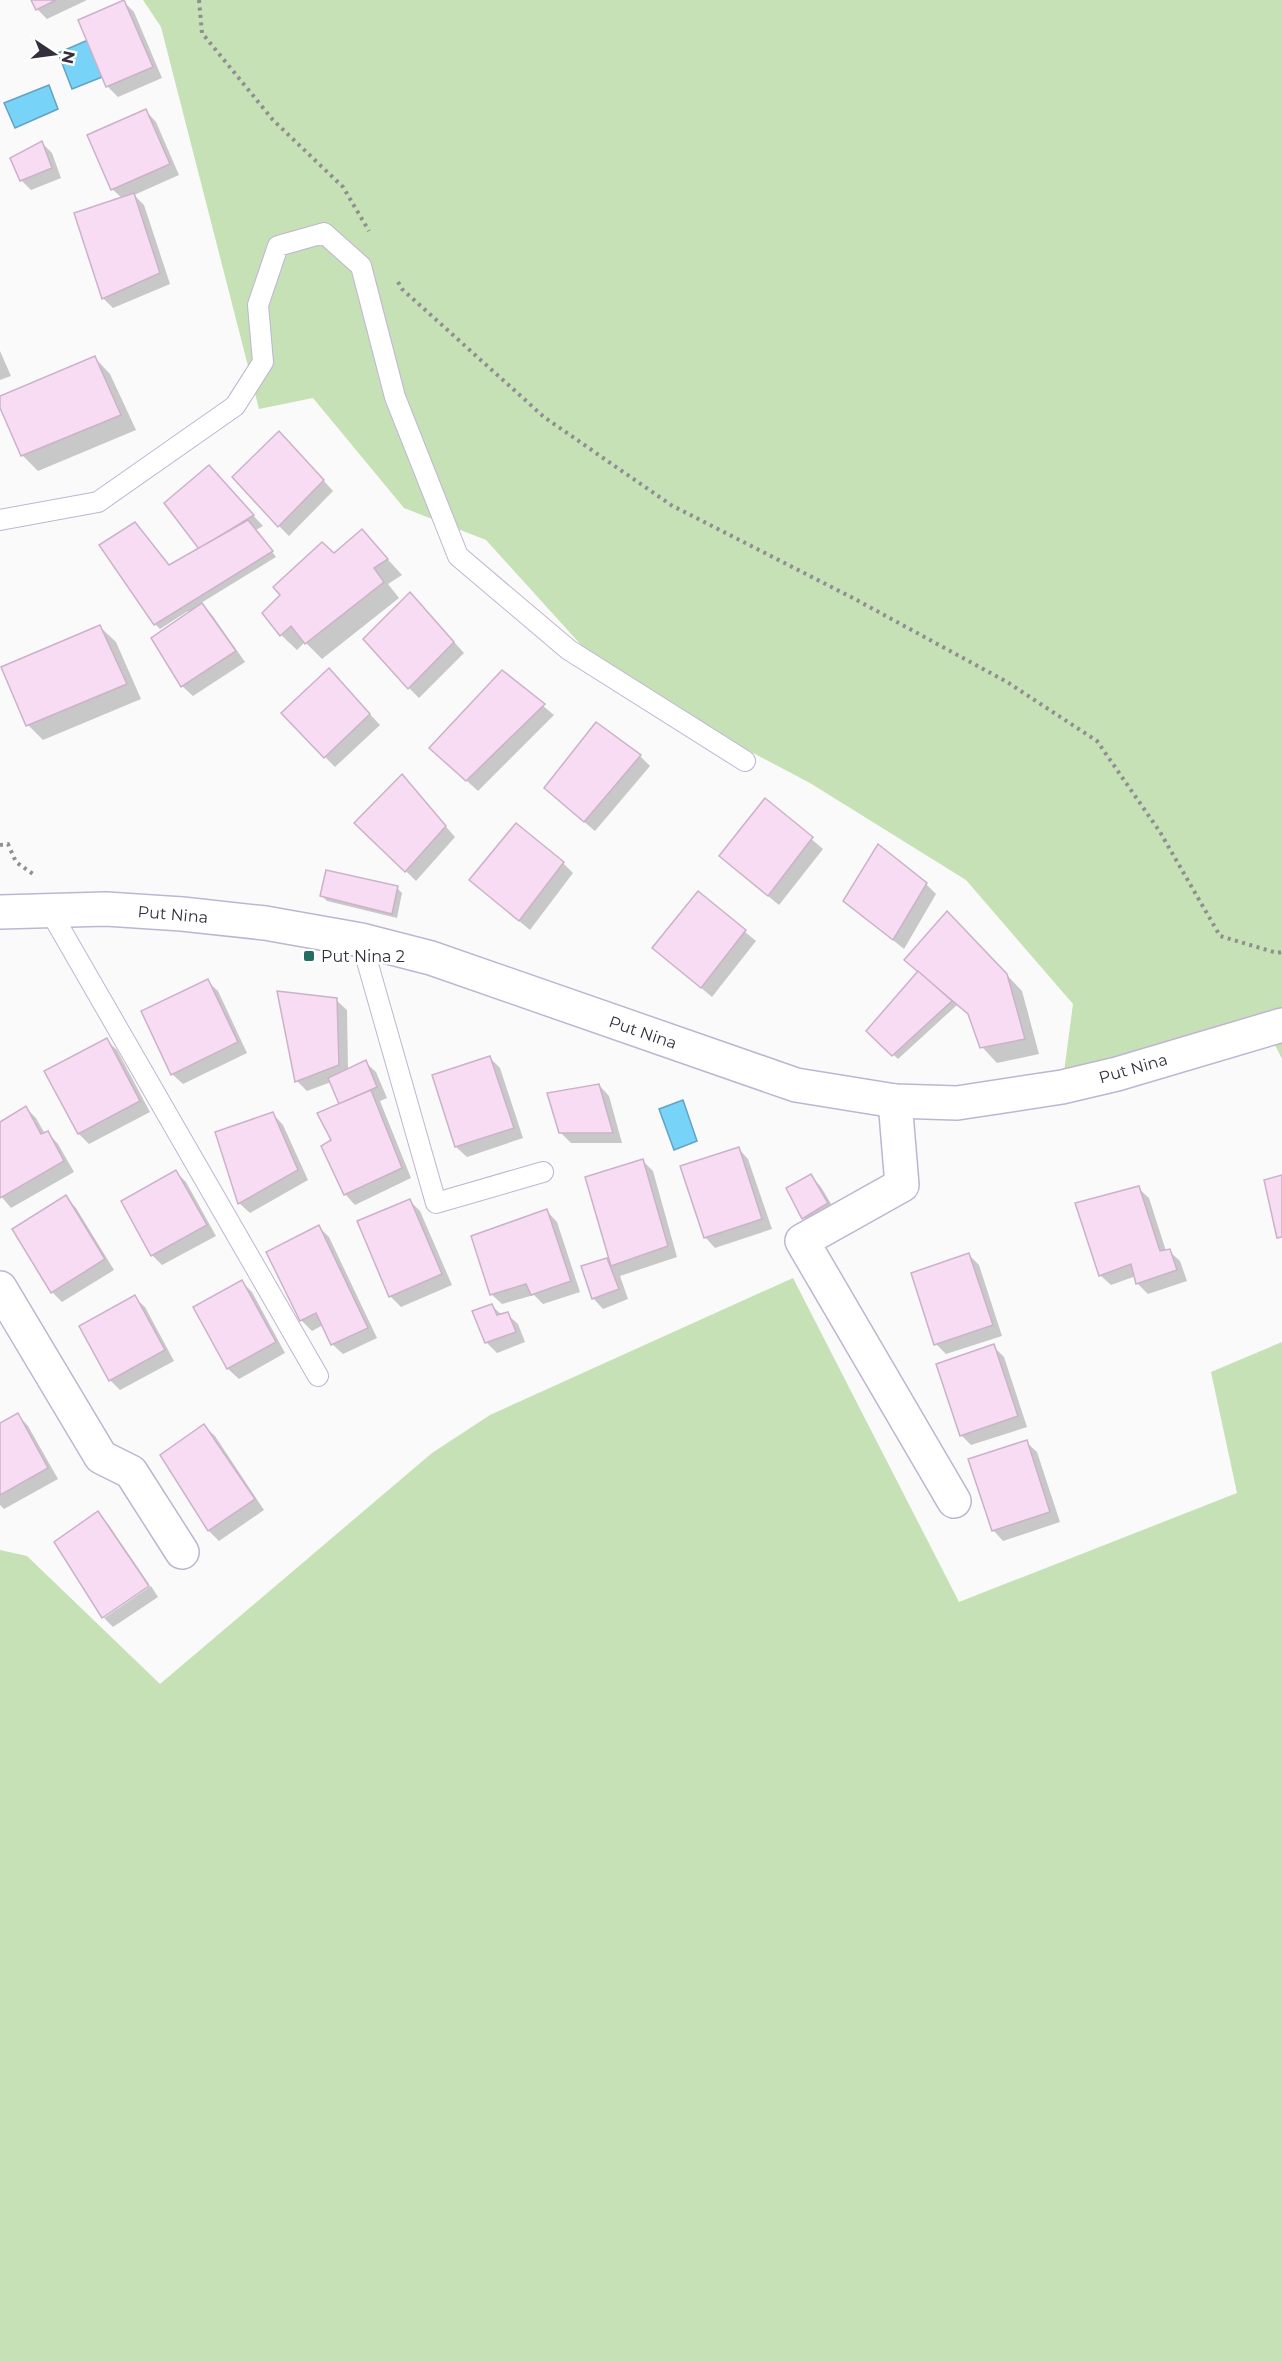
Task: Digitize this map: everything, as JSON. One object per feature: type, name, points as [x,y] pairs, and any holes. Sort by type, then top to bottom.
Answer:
[{"type":"main road","name":"Put Nina","points":[[0,912],[106,909],[182,914],[265,923],[360,940],[431,958],[796,1085],[895,1101],[957,1103],[1062,1087],[1117,1074],[1282,1025]]},
{"type":"main road","points":[[895,1101],[902,1185],[802,1241],[954,1501]]},
{"type":"main road","points":[[0,1288],[101,1457],[131,1472],[182,1552]]},
{"type":"lane","points":[[0,520],[98,501],[236,406],[264,362],[258,305],[278,246],[324,233],[361,266],[395,396],[458,556],[569,650],[745,761]]},
{"type":"lane","points":[[50,911],[318,1376]]},
{"type":"lane","points":[[360,940],[436,1203],[543,1172]]},
{"type":"path","points":[[200,0],[202,33],[273,120],[343,187],[373,238]]},
{"type":"path","points":[[396,279],[402,289],[544,417],[671,505],[853,598],[1007,682],[1098,741],[1160,832],[1220,936],[1277,953],[1282,952]]},
{"type":"path","points":[[0,844],[8,844],[16,862],[35,876]]},
{"type":"green space","points":[[143,0],[1282,0],[1282,1059],[1267,1029],[1062,1087],[1073,1004],[966,880],[810,783],[611,678],[486,540],[404,508],[313,398],[259,409],[161,27]]},
{"type":"green space","points":[[793,1278],[959,1602],[1237,1493],[1211,1372],[1282,1342],[1282,2361],[0,2361],[0,1550],[27,1556],[160,1684],[432,1453],[490,1415]]},
{"type":"water","points":[[88,40],[102,77],[72,89],[58,53]]},
{"type":"water","points":[[49,85],[58,109],[15,128],[4,103]]},
{"type":"water","points":[[683,1100],[697,1141],[674,1150],[659,1109]]},
{"type":"building","points":[[31,0],[56,0],[36,10]]},
{"type":"building","points":[[124,0],[153,67],[106,87],[78,20]]},
{"type":"building","points":[[146,109],[170,164],[111,190],[87,135]]},
{"type":"building","points":[[42,141],[52,168],[20,181],[10,158]]},
{"type":"building","points":[[134,193],[160,273],[102,299],[74,213]]},
{"type":"building","points":[[95,356],[121,415],[21,456],[0,408],[0,396]]},
{"type":"building","points":[[279,431],[324,480],[278,527],[232,477]]},
{"type":"building","points":[[209,465],[254,515],[199,549],[164,503]]},
{"type":"building","points":[[248,520],[273,551],[154,625],[99,545],[135,522],[169,565]]},
{"type":"building","points":[[362,529],[388,559],[374,568],[384,582],[305,644],[291,626],[280,636],[262,613],[280,595],[273,587],[322,542],[334,553]]},
{"type":"building","points":[[410,592],[454,642],[408,689],[363,639]]},
{"type":"building","points":[[202,603],[236,651],[181,687],[151,638]]},
{"type":"building","points":[[100,625],[127,684],[26,726],[1,667]]},
{"type":"building","points":[[329,668],[370,714],[324,758],[281,713]]},
{"type":"building","points":[[502,670],[545,704],[466,781],[429,748]]},
{"type":"building","points":[[596,722],[641,755],[584,822],[544,788]]},
{"type":"building","points":[[402,774],[446,826],[405,872],[354,823]]},
{"type":"building","points":[[765,798],[813,837],[768,896],[719,856]]},
{"type":"building","points":[[516,823],[564,862],[519,921],[469,880]]},
{"type":"building","points":[[878,844],[927,883],[893,940],[843,901]]},
{"type":"building","points":[[326,870],[398,886],[392,914],[320,896]]},
{"type":"building","points":[[698,891],[746,930],[701,988],[652,948]]},
{"type":"building","points":[[947,911],[1007,974],[1025,1039],[980,1048],[968,1014],[904,960]]},
{"type":"building","points":[[918,971],[952,1001],[892,1056],[866,1031]]},
{"type":"building","points":[[208,979],[238,1042],[171,1075],[141,1011]]},
{"type":"building","points":[[277,991],[337,998],[339,1065],[295,1082]]},
{"type":"building","points":[[107,1038],[140,1101],[78,1134],[44,1071]]},
{"type":"building","points":[[490,1056],[514,1128],[455,1147],[432,1075]]},
{"type":"building","points":[[366,1060],[377,1087],[339,1104],[328,1078]]},
{"type":"building","points":[[599,1084],[613,1133],[559,1133],[547,1093]]},
{"type":"building","points":[[371,1090],[402,1168],[344,1195],[321,1146],[331,1140],[317,1113]]},
{"type":"building","points":[[26,1106],[41,1134],[48,1131],[64,1161],[0,1198],[0,1122]]},
{"type":"building","points":[[273,1112],[298,1170],[238,1204],[215,1132]]},
{"type":"building","points":[[739,1147],[762,1219],[704,1238],[680,1166]]},
{"type":"building","points":[[643,1159],[668,1246],[611,1266],[585,1177]]},
{"type":"building","points":[[176,1170],[207,1225],[151,1256],[121,1201]]},
{"type":"building","points":[[811,1174],[828,1203],[802,1219],[786,1188]]},
{"type":"building","points":[[1282,1175],[1282,1237],[1277,1238],[1264,1180]]},
{"type":"building","points":[[1139,1186],[1160,1251],[1170,1249],[1177,1270],[1136,1284],[1131,1264],[1099,1276],[1075,1203]]},
{"type":"building","points":[[66,1195],[105,1259],[51,1293],[12,1229]]},
{"type":"building","points":[[410,1199],[442,1274],[389,1297],[357,1221]]},
{"type":"building","points":[[547,1209],[571,1281],[531,1295],[526,1284],[490,1295],[471,1236]]},
{"type":"building","points":[[319,1225],[368,1328],[331,1345],[316,1313],[300,1321],[266,1252]]},
{"type":"building","points":[[969,1253],[993,1325],[934,1345],[911,1273]]},
{"type":"building","points":[[607,1258],[619,1289],[592,1299],[581,1266]]},
{"type":"building","points":[[242,1280],[276,1342],[227,1369],[193,1307]]},
{"type":"building","points":[[135,1295],[165,1350],[109,1381],[79,1326]]},
{"type":"building","points":[[492,1304],[497,1315],[508,1312],[516,1332],[485,1343],[472,1311]]},
{"type":"building","points":[[994,1344],[1018,1416],[960,1436],[936,1364]]},
{"type":"building","points":[[18,1413],[48,1468],[0,1495],[0,1423]]},
{"type":"building","points":[[204,1424],[255,1499],[208,1531],[160,1455]]},
{"type":"building","points":[[1027,1440],[1050,1512],[992,1531],[968,1459]]},
{"type":"building","points":[[98,1511],[149,1586],[102,1618],[54,1542]]},
{"type":"place","name":"Put Nina 2","points":[[309,956]]}]
